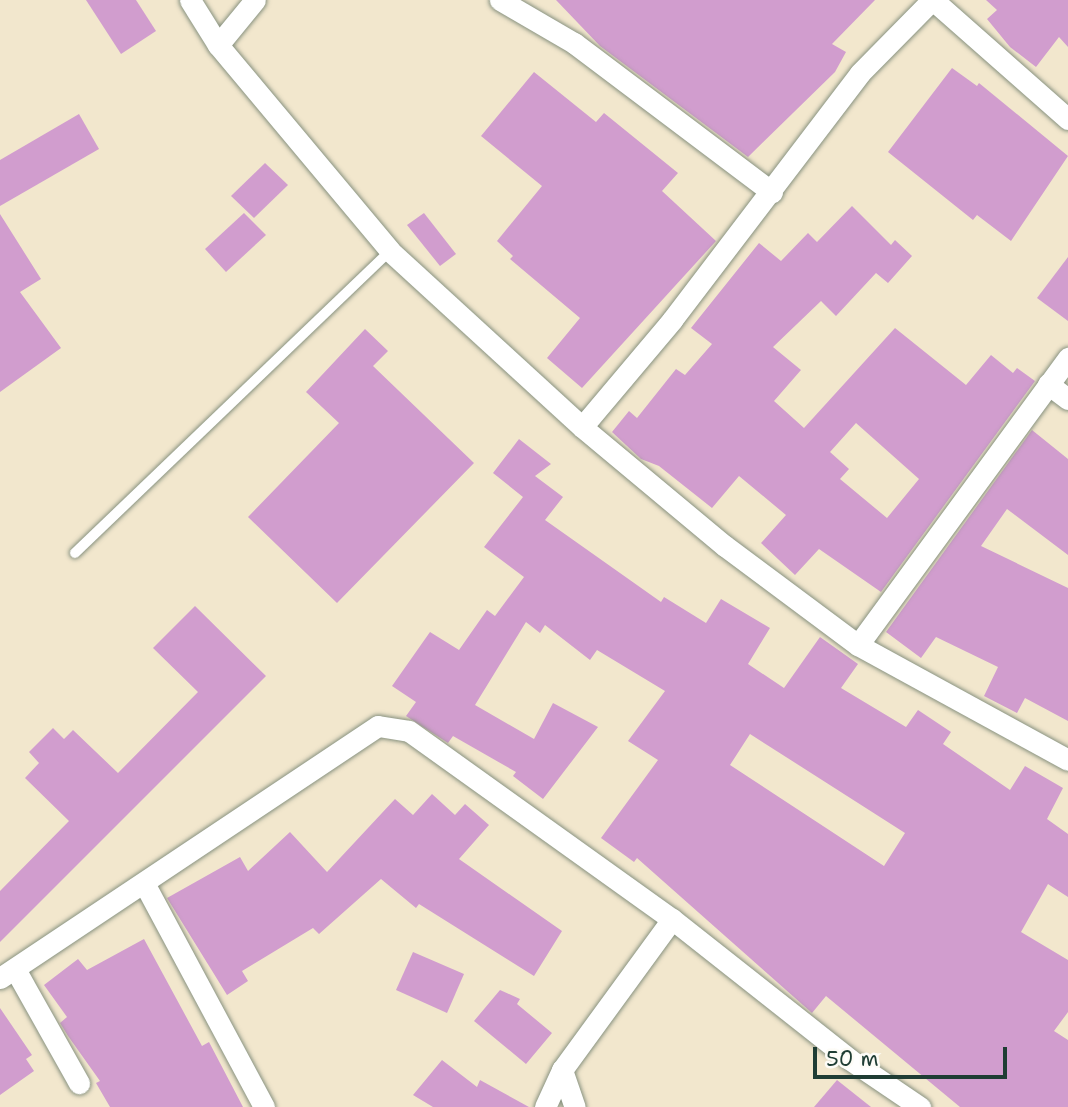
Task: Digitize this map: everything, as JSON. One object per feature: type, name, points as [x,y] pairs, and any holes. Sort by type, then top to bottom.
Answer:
[{"type":"street","points":[[190,0],[219,45],[390,251],[582,427],[725,546],[858,645],[1068,760]]},
{"type":"street","points":[[219,45],[255,0]]},
{"type":"street","points":[[500,0],[574,43],[772,192]]},
{"type":"street","points":[[582,427],[772,192],[860,72],[932,0],[1068,119]]},
{"type":"street","points":[[858,645],[1068,358]]},
{"type":"street","points":[[1048,384],[1068,399]]},
{"type":"street","points":[[79,1083],[8,974],[378,726],[409,731],[673,919],[849,1059],[920,1107]]},
{"type":"street","points":[[144,883],[264,1107]]},
{"type":"street","points":[[545,1107],[562,1070],[673,919]]},
{"type":"street","points":[[562,1070],[575,1107]]},
{"type":"lane","points":[[75,552],[390,251]]},
{"type":"building","points":[[86,0],[136,0],[156,31],[121,54]]},
{"type":"building","points":[[556,0],[875,0],[832,44],[846,52],[835,72],[748,157],[600,46]]},
{"type":"building","points":[[986,0],[1068,0],[1068,47],[1059,37],[1036,67],[1010,47],[987,19],[997,10]]},
{"type":"building","points":[[952,68],[977,86],[979,83],[1068,156],[1011,241],[977,215],[973,220],[888,152]]},
{"type":"building","points":[[534,72],[596,122],[604,113],[678,173],[662,191],[716,241],[582,388],[547,358],[580,318],[510,259],[513,256],[497,241],[542,186],[481,136]]},
{"type":"building","points":[[79,114],[99,149],[0,206],[0,160]]},
{"type":"building","points":[[265,163],[288,185],[254,218],[231,196]]},
{"type":"building","points":[[852,206],[891,245],[895,240],[912,256],[888,283],[876,273],[836,316],[821,301],[773,347],[801,370],[774,401],[804,428],[895,328],[966,385],[991,355],[1013,373],[1017,368],[1035,381],[881,592],[819,549],[795,575],[761,543],[786,515],[739,476],[712,508],[659,466],[641,459],[612,432],[629,411],[637,418],[676,369],[685,375],[712,344],[691,328],[759,243],[781,261],[808,233],[817,242]],"holes":[[[856,423],[919,479],[887,518],[840,479],[849,469],[830,452]]]},
{"type":"building","points":[[244,213],[266,235],[226,272],[205,249]]},
{"type":"building","points":[[424,213],[456,254],[440,266],[407,225]]},
{"type":"building","points":[[0,214],[41,279],[20,292],[61,348],[0,392]]},
{"type":"building","points":[[1068,257],[1068,321],[1037,298]]},
{"type":"building","points":[[365,329],[388,351],[373,366],[474,463],[337,603],[248,517],[339,423],[306,392]]},
{"type":"building","points":[[1032,430],[1068,459],[1068,555],[1007,509],[981,546],[1068,588],[1068,721],[1025,698],[1017,713],[984,696],[998,667],[936,637],[921,658],[886,632]]},
{"type":"building","points":[[519,439],[551,464],[535,476],[563,497],[545,520],[661,602],[664,597],[706,623],[721,599],[770,628],[748,664],[784,688],[820,637],[858,664],[841,688],[906,727],[918,710],[951,732],[943,744],[1010,790],[1025,766],[1063,788],[1047,819],[1068,834],[1068,897],[1048,884],[1021,932],[1068,960],[1068,1012],[1054,1031],[1068,1040],[1068,1107],[960,1107],[826,996],[812,1013],[637,858],[634,862],[601,838],[658,760],[628,741],[665,691],[597,650],[590,660],[545,625],[540,633],[526,622],[475,705],[534,739],[553,703],[598,727],[543,799],[513,776],[516,772],[453,736],[448,743],[406,716],[416,702],[392,686],[430,632],[459,650],[487,610],[495,616],[524,577],[484,547],[523,497],[493,473]],"holes":[[[750,734],[905,833],[884,866],[730,765]]]},
{"type":"building","points":[[195,606],[266,676],[0,942],[0,891],[69,821],[25,778],[39,763],[29,752],[53,728],[64,739],[73,730],[118,773],[198,692],[153,648]]},
{"type":"building","points":[[432,794],[455,815],[465,804],[489,825],[459,859],[562,931],[534,976],[419,904],[416,908],[381,879],[319,934],[313,928],[242,971],[248,981],[227,995],[167,898],[240,857],[248,871],[290,832],[327,872],[395,799],[413,815]]},
{"type":"building","points":[[144,939],[202,1046],[209,1042],[243,1107],[110,1107],[96,1083],[100,1081],[60,1023],[67,1017],[44,985],[78,959],[87,970]]},
{"type":"building","points":[[413,952],[464,974],[447,1013],[396,990]]},
{"type":"building","points":[[500,990],[520,999],[517,1004],[552,1033],[526,1064],[474,1021]]},
{"type":"building","points":[[0,1008],[32,1055],[26,1059],[34,1071],[0,1095]]},
{"type":"building","points":[[442,1060],[477,1087],[480,1080],[529,1107],[433,1107],[413,1095]]},
{"type":"building","points":[[837,1080],[871,1107],[814,1107]]}]
